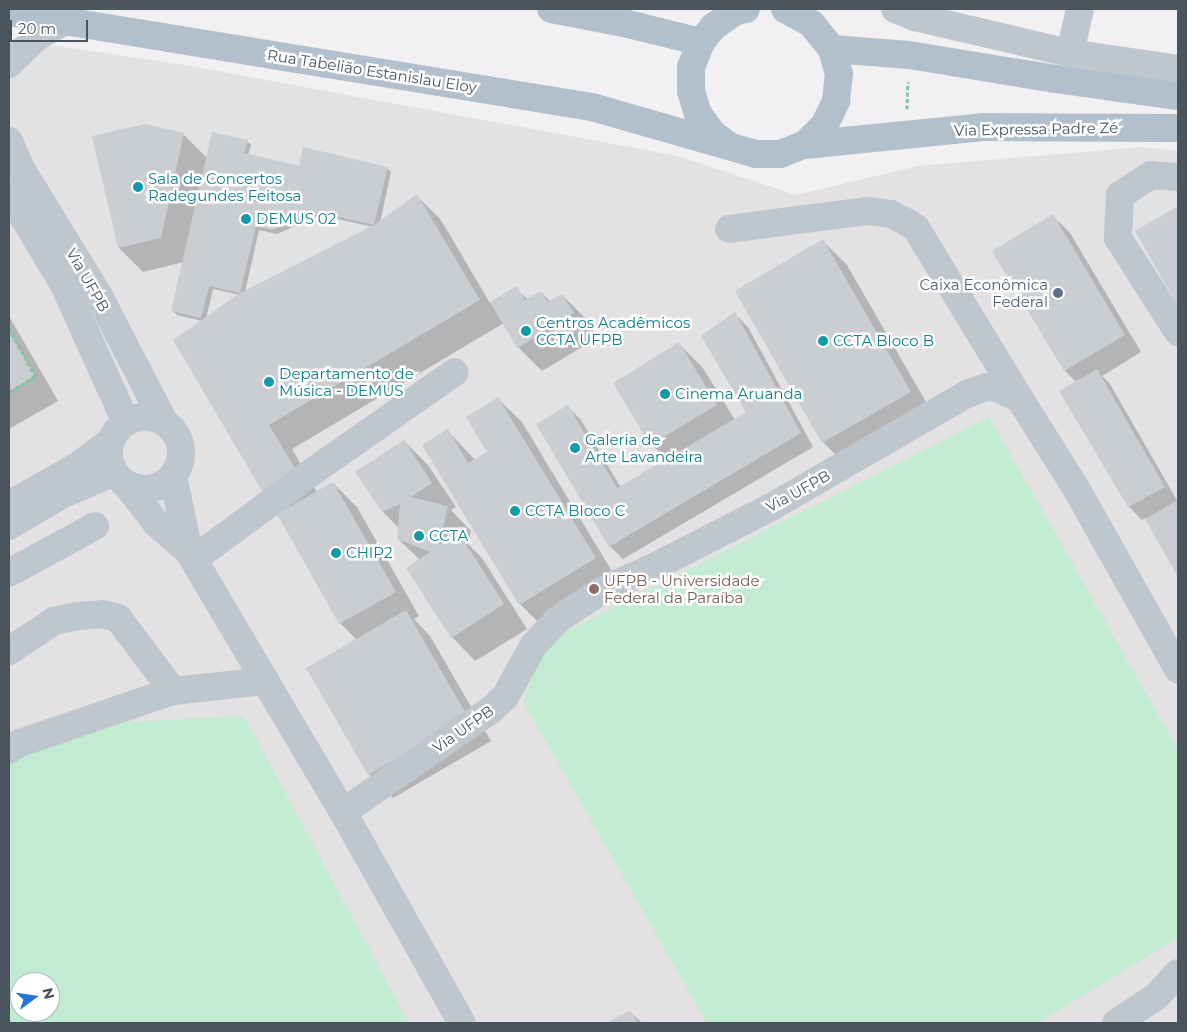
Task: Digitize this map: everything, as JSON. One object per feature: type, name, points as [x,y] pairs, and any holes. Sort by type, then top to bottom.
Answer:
[{"type":"main road","points":[[550,9],[624,23],[709,26],[736,11],[746,9]]},
{"type":"main road","points":[[785,9],[808,16],[832,49],[839,74],[836,102],[824,126],[804,146]]},
{"type":"main road","name":"Rua Tabelião Estanislau Eloy","points":[[9,12],[592,107],[756,154],[780,154],[804,146]]},
{"type":"main road","points":[[709,26],[691,67],[691,91],[698,114],[712,133],[732,148]]},
{"type":"main road","points":[[832,49],[909,55],[1055,79],[1178,96]]},
{"type":"main road","name":"Via Expressa Padre Zé","points":[[804,146],[983,127],[1178,128]]},
{"type":"street","points":[[895,9],[915,17],[1070,53],[1178,69]]},
{"type":"street","points":[[1070,53],[1080,9]]},
{"type":"street","points":[[9,64],[38,36],[66,22]]},
{"type":"street","name":"Via UFPB","points":[[9,141],[20,167],[99,296],[164,422],[175,432],[181,447],[180,462],[173,476],[192,556],[343,812],[462,1023]]},
{"type":"street","points":[[1178,177],[1151,175],[1120,195],[1118,238],[1178,332]]},
{"type":"street","name":"Via UFPB","points":[[9,193],[64,285],[119,432],[110,457],[120,478],[157,524],[192,556]]},
{"type":"street","points":[[729,229],[868,211],[891,214],[916,228],[1077,490],[1178,669]]},
{"type":"street","points":[[192,556],[455,372]]},
{"type":"street","name":"Via UFPB","points":[[343,812],[491,710],[505,697],[533,646],[546,631],[557,620],[601,591],[654,567],[771,507],[967,394],[986,387],[997,388],[1020,399]]},
{"type":"street","points":[[9,505],[79,465],[138,417],[151,417],[164,422]]},
{"type":"street","points":[[9,526],[63,494],[120,478],[137,488],[150,488],[163,484],[173,476]]},
{"type":"street","points":[[9,573],[95,526]]},
{"type":"street","points":[[9,651],[54,621],[77,616],[103,614],[118,618],[173,691]]},
{"type":"street","points":[[13,740],[173,691],[265,681]]},
{"type":"street","points":[[1116,1023],[1157,996],[1178,973]]},
{"type":"path","points":[[906,134],[909,55]]},
{"type":"path","points":[[9,328],[35,376],[9,392]]},
{"type":"shaded area","name":"UFPB - Universidade Federal da Paraíba","points":[[9,39],[185,65],[678,156],[796,195],[918,166],[1142,147],[1178,151],[1178,1023],[9,1023]]},
{"type":"green space","points":[[989,417],[1178,749],[1178,938],[1037,1023],[707,1023],[523,701],[541,654],[564,633]]},
{"type":"green space","points":[[244,716],[409,1023],[9,1023],[9,756],[44,726]]},
{"type":"building","name":"Sala de Concertos Radegundes Feitosa","points":[[145,124],[184,133],[161,238],[118,248],[92,136]]},
{"type":"building","name":"DEMUS 02","points":[[212,132],[248,140],[244,153],[299,166],[303,147],[388,167],[374,225],[316,212],[272,230],[256,226],[240,293],[209,286],[201,318],[171,311]]},
{"type":"building","name":"Departamento de Música - DEMUS","points":[[417,194],[480,300],[269,425],[296,470],[262,491],[173,340],[240,293],[374,225]]},
{"type":"building","points":[[1178,206],[1178,306],[1135,231]]},
{"type":"building","name":"Caixa Econômica Federal","points":[[1053,214],[1125,335],[1064,371],[992,251]]},
{"type":"building","name":"CCTA Bloco B","points":[[823,239],[911,392],[822,443],[735,291]]},
{"type":"building","name":"Centros Acadêmicos CCTA UFPB","points":[[517,286],[525,300],[541,291],[548,302],[562,294],[574,313],[517,348],[490,302]]},
{"type":"building","points":[[735,312],[801,433],[609,547],[536,424],[568,405],[617,488],[746,412],[701,336]]},
{"type":"building","points":[[9,331],[35,376],[9,391]]},
{"type":"building","name":"Cinema Aruanda","points":[[679,342],[717,405],[650,445],[613,383]]},
{"type":"building","points":[[1097,369],[1165,487],[1128,507],[1059,391]]},
{"type":"building","name":"CCTA Bloco C","points":[[498,397],[596,558],[519,605],[422,445],[448,429],[468,463],[487,452],[466,417]]},
{"type":"building","name":"CCTA","points":[[404,440],[432,483],[411,497],[448,506],[439,545],[459,533],[504,604],[451,638],[406,568],[430,552],[397,539],[400,504],[382,512],[355,472]]},
{"type":"building","name":"CHIP2","points":[[333,482],[396,592],[339,624],[277,514]]},
{"type":"building","points":[[1178,500],[1178,577],[1145,519]]},
{"type":"building","points":[[406,610],[468,717],[368,775],[306,668]]},
{"type":"building","points":[[630,1010],[638,1023],[607,1023]]},
{"type":"place","name":"Sala de Concertos Radegundes Feitosa","points":[[138,187]]},
{"type":"place","name":"DEMUS 02","points":[[246,219]]},
{"type":"place","name":"Caixa Econômica Federal","points":[[1058,293]]},
{"type":"place","name":"Centros Acadêmicos CCTA UFPB","points":[[526,331]]},
{"type":"place","name":"CCTA Bloco B","points":[[823,341]]},
{"type":"place","name":"Departamento de Música - DEMUS","points":[[269,382]]},
{"type":"place","name":"Cinema Aruanda","points":[[665,394]]},
{"type":"place","name":"Galeria de Arte Lavandeira","points":[[575,448]]},
{"type":"place","name":"CCTA Bloco C","points":[[515,511]]},
{"type":"place","name":"CCTA","points":[[419,536]]},
{"type":"place","name":"CHIP2","points":[[336,553]]},
{"type":"place","name":"UFPB - Universidade Federal da Paraíba","points":[[594,589]]}]
